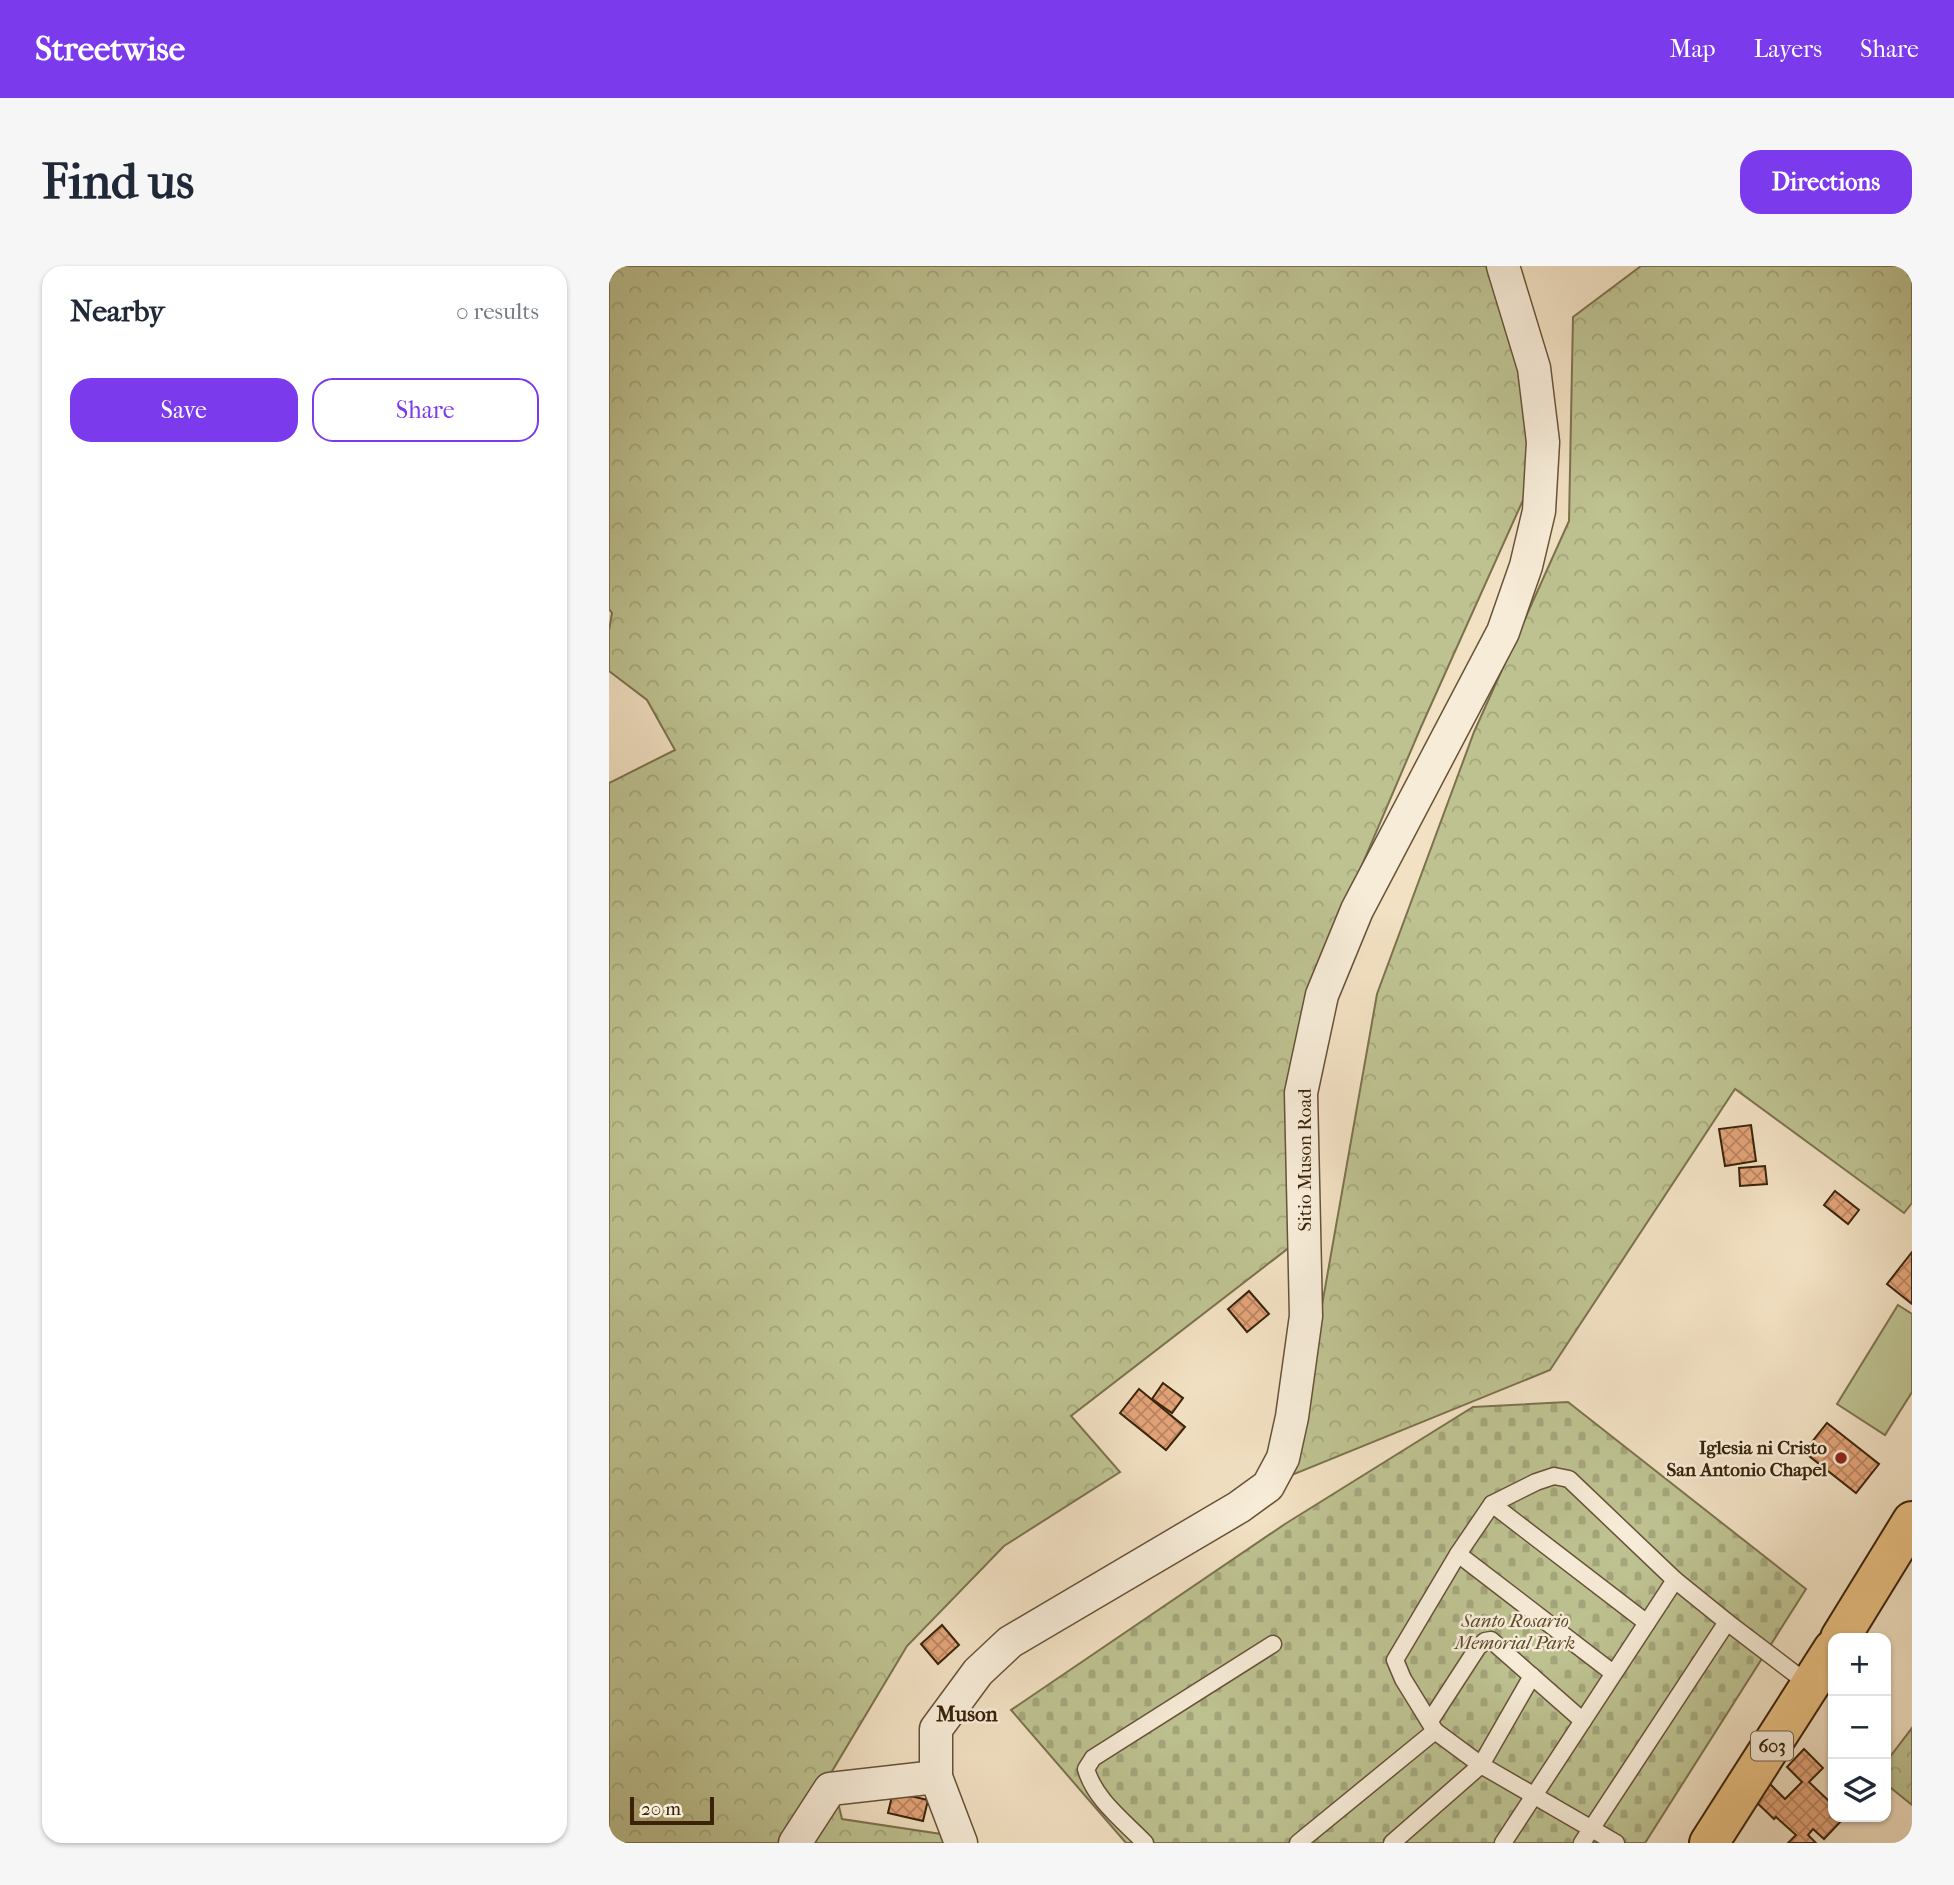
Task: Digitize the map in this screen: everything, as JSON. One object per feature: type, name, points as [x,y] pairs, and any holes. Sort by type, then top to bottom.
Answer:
[{"type":"main road","points":[[1843,1633],[1912,1521]]},
{"type":"main road","name":"603","points":[[1709,1843],[1828,1657]]},
{"type":"street","name":"Sitio Muson Road","points":[[961,1843],[936,1777],[936,1729],[978,1672],[1010,1642],[1239,1507],[1268,1486],[1283,1458],[1292,1417],[1306,1316],[1301,1094],[1322,995],[1357,909],[1503,632],[1526,566],[1539,511],[1543,442],[1534,368],[1503,266]]},
{"type":"street","points":[[795,1843],[830,1789],[936,1777]]},
{"type":"lane","points":[[1616,1843],[1481,1765],[1432,1726],[1403,1679],[1395,1660],[1458,1554],[1492,1504],[1554,1476],[1569,1479],[1675,1580],[1811,1686]]},
{"type":"lane","points":[[1492,1504],[1647,1623]]},
{"type":"lane","points":[[1458,1554],[1613,1673]]},
{"type":"lane","points":[[1503,1843],[1675,1580]]},
{"type":"lane","points":[[1582,1843],[1727,1622]]},
{"type":"lane","points":[[1300,1842],[1432,1726],[1478,1647],[1485,1642],[1491,1640],[1583,1721]]},
{"type":"lane","points":[[1146,1843],[1096,1792],[1086,1769],[1093,1758],[1273,1644]]},
{"type":"lane","points":[[1392,1843],[1481,1765],[1532,1676]]},
{"type":"green space","points":[[609,266],[1510,266],[1538,384],[1528,489],[1421,727],[1310,987],[1299,1240],[1071,1416],[1120,1472],[1004,1546],[907,1646],[831,1773],[842,1819],[941,1834],[945,1843],[609,1843],[609,783],[675,750],[647,700],[609,671],[609,630],[612,613],[609,609]]},
{"type":"green space","points":[[1641,266],[1912,266],[1912,1203],[1904,1213],[1735,1089],[1550,1370],[1292,1475],[1377,994],[1474,732],[1569,521],[1573,317]]},
{"type":"green space","points":[[1898,1305],[1912,1314],[1912,1392],[1885,1435],[1837,1404]]},
{"type":"green space","name":"Santo Rosario Memorial Park","points":[[1568,1402],[1806,1589],[1645,1843],[1126,1843],[1011,1710],[1285,1524],[1473,1407]]},
{"type":"green space","points":[[1912,1728],[1912,1805],[1891,1788],[1891,1755]]},
{"type":"building","points":[[1751,1125],[1756,1161],[1725,1166],[1719,1129]]},
{"type":"building","points":[[1765,1166],[1767,1184],[1740,1186],[1739,1168]]},
{"type":"building","points":[[1835,1191],[1859,1210],[1848,1224],[1824,1205]]},
{"type":"building","points":[[1912,1252],[1912,1304],[1887,1284]]},
{"type":"building","points":[[1249,1291],[1269,1314],[1247,1332],[1228,1309]]},
{"type":"building","points":[[1163,1383],[1183,1398],[1172,1413],[1152,1399]]},
{"type":"building","points":[[1139,1389],[1185,1427],[1166,1450],[1120,1413]]},
{"type":"building","name":"Iglesia ni Cristo San Antonio Chapel","points":[[1827,1423],[1879,1464],[1856,1493],[1804,1452]]},
{"type":"building","points":[[942,1625],[959,1645],[938,1664],[921,1644]]},
{"type":"building","points":[[1804,1749],[1823,1768],[1809,1782],[1828,1800],[1828,1822],[1840,1822],[1824,1839],[1813,1829],[1808,1835],[1816,1843],[1788,1843],[1796,1835],[1751,1797],[1766,1780],[1785,1799],[1802,1782],[1787,1767]]},
{"type":"building","points":[[893,1792],[928,1800],[923,1821],[888,1813]]},
{"type":"place","name":"Iglesia ni Cristo San Antonio Chapel","points":[[1841,1458]]},
{"type":"district","name":"Muson","points":[[967,1714]]}]
